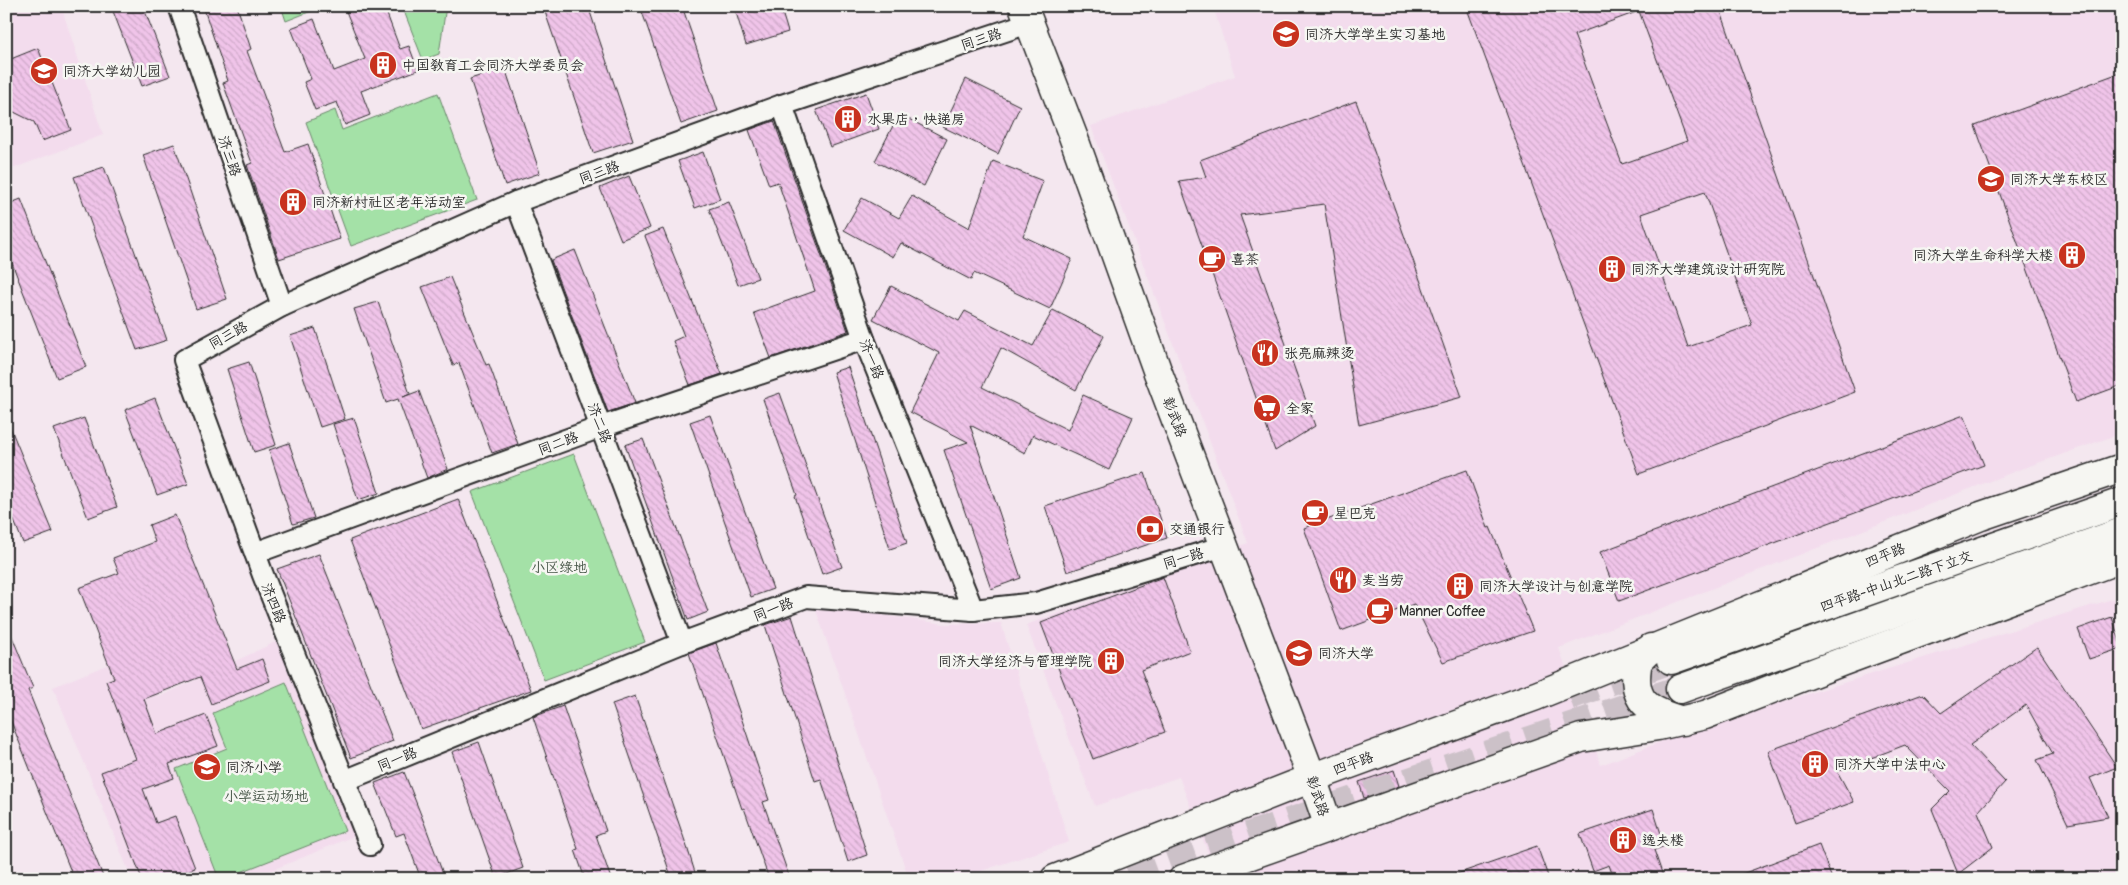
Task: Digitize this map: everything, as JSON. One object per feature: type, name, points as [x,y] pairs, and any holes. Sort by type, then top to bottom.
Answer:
[{"type":"main road","name":"彰武路","points":[[1026,14],[1073,136],[1157,370],[1329,827]]},
{"type":"main road","name":"四平路","points":[[1055,879],[1312,778],[1536,696],[1661,654],[1981,516],[2122,468]]},
{"type":"main road","name":"四平路-中山北二路下立交","points":[[1661,654],[2122,502]]},
{"type":"main road","points":[[1680,689],[2122,532]]},
{"type":"main road","points":[[1183,879],[1581,738],[1683,721],[1705,715],[1841,662],[2122,558]]},
{"type":"main road","points":[[1661,654],[1638,661],[1636,685],[1639,696],[1651,709],[1683,721]]},
{"type":"street","name":"济三路","points":[[179,6],[282,306]]},
{"type":"street","name":"同三路","points":[[184,360],[282,306],[516,202],[1026,14]]},
{"type":"street","name":"济一路","points":[[782,105],[864,338],[973,610]]},
{"type":"street","name":"济二路","points":[[516,202],[682,643]]},
{"type":"street","name":"同二路","points":[[255,552],[601,428],[864,338]]},
{"type":"street","name":"济四路","points":[[184,360],[255,552],[370,845]]},
{"type":"street","name":"同一路","points":[[344,781],[682,643],[806,597],[973,610],[1036,603],[1224,546]]},
{"type":"shaded area","name":"同济大学幼儿园","points":[[6,6],[61,6],[103,135],[6,171]]},
{"type":"shaded area","points":[[1213,6],[2122,6],[2122,433],[2021,469],[1559,648],[1601,765],[1686,732],[2122,596],[2122,879],[1218,879],[1179,777],[1095,806],[1026,625],[1248,543],[1091,126],[1235,76]]},
{"type":"shaded area","points":[[816,610],[858,612],[945,624],[1001,623],[1069,842],[957,879],[909,879]]},
{"type":"shaded area","name":"同济小学","points":[[282,639],[354,836],[251,879],[132,879],[53,687],[141,651],[159,697]]},
{"type":"green space","points":[[281,6],[324,6],[286,21]]},
{"type":"green space","points":[[402,6],[446,6],[439,54],[423,60]]},
{"type":"green space","points":[[438,93],[477,200],[351,246],[306,122],[335,110],[342,130]]},
{"type":"green space","name":"小区绿地","points":[[574,454],[645,642],[544,680],[472,492]]},
{"type":"green space","name":"小学运动场地","points":[[286,682],[345,831],[219,879],[176,769],[227,748],[213,713]]},
{"type":"building","points":[[111,6],[143,6],[170,76],[142,86]]},
{"type":"building","points":[[203,6],[237,6],[251,49],[247,51],[285,152],[308,144],[340,239],[279,259],[247,165],[252,163],[223,83],[228,81]]},
{"type":"building","name":"中国教育工会同济大学委员会","points":[[344,6],[384,6],[400,49],[409,46],[418,70],[361,91],[370,115],[345,125],[337,102],[315,110],[304,82],[311,79],[291,28],[314,19],[334,71],[365,59]]},
{"type":"building","points":[[543,6],[588,6],[633,140],[593,153]]},
{"type":"building","points":[[640,6],[682,6],[718,111],[681,124]]},
{"type":"building","points":[[734,6],[780,6],[788,32],[746,45]]},
{"type":"building","name":"同济大学建筑设计研究院","points":[[1466,6],[1719,6],[1855,392],[1639,474]],"holes":[[[1639,11],[1687,141],[1622,164],[1574,35]],[[1705,192],[1752,325],[1688,347],[1641,214]]]},
{"type":"building","points":[[38,48],[71,130],[42,141],[34,122],[6,108],[6,61]]},
{"type":"building","points":[[505,68],[540,173],[505,185],[470,79]]},
{"type":"building","name":"同济大学生命科学大楼","points":[[2122,72],[2122,385],[2076,402],[1975,126]]},
{"type":"building","points":[[966,79],[1020,106],[998,154],[943,127]]},
{"type":"building","name":"水果店，快递房","points":[[866,93],[879,129],[830,147],[816,110]]},
{"type":"building","points":[[1356,101],[1462,397],[1359,425],[1324,204],[1240,215],[1315,426],[1275,451],[1179,181],[1206,177],[1200,160]]},
{"type":"building","points":[[899,114],[947,139],[924,186],[875,161]]},
{"type":"building","points":[[774,121],[848,331],[771,358],[754,313],[815,291],[778,182],[769,185],[749,130]]},
{"type":"building","points":[[174,144],[227,299],[196,309],[143,155]]},
{"type":"building","points":[[703,152],[720,199],[695,208],[678,161]]},
{"type":"building","points":[[993,161],[1043,181],[1023,236],[1072,259],[1050,309],[974,273],[971,280],[901,243],[893,257],[844,230],[862,198],[899,218],[912,196],[969,228]]},
{"type":"building","points":[[104,167],[167,340],[137,350],[74,177]]},
{"type":"building","points":[[629,176],[650,228],[621,240],[600,188]]},
{"type":"building","points":[[21,199],[86,367],[57,378],[6,248],[6,205]]},
{"type":"building","points":[[729,202],[758,278],[738,285],[709,209]]},
{"type":"building","points":[[663,229],[722,374],[690,385],[673,341],[684,336],[645,236]]},
{"type":"building","points":[[575,250],[635,403],[608,412],[551,260]]},
{"type":"building","points":[[450,277],[486,365],[489,364],[518,444],[492,453],[459,363],[453,365],[422,287]]},
{"type":"building","points":[[891,286],[959,321],[965,311],[1033,346],[1053,310],[1104,336],[1076,390],[1001,348],[982,387],[1068,430],[1083,395],[1133,417],[1109,470],[1033,435],[1025,453],[970,425],[1021,578],[991,589],[944,450],[968,442],[910,412],[939,353],[873,319]]},
{"type":"building","points":[[378,302],[410,394],[403,397],[419,391],[448,469],[427,478],[398,399],[386,403],[354,309]]},
{"type":"building","points":[[315,328],[345,419],[320,427],[290,336]]},
{"type":"building","points":[[249,362],[276,445],[254,452],[227,369]]},
{"type":"building","points":[[848,367],[907,543],[890,549],[833,372]]},
{"type":"building","points":[[780,393],[842,567],[822,574],[795,496],[797,495],[763,399]]},
{"type":"building","points":[[155,398],[188,484],[157,495],[125,410]]},
{"type":"building","points":[[710,415],[773,589],[751,597],[690,422]]},
{"type":"building","points":[[1964,415],[1984,465],[1619,601],[1600,552]]},
{"type":"building","points":[[6,417],[53,532],[23,543],[6,501]]},
{"type":"building","points":[[84,418],[117,507],[88,518],[54,429]]},
{"type":"building","points":[[354,418],[379,493],[358,500],[333,424]]},
{"type":"building","points":[[643,439],[708,612],[688,620],[625,445]]},
{"type":"building","points":[[289,443],[314,518],[293,524],[269,450]]},
{"type":"building","points":[[1467,470],[1488,528],[1490,527],[1533,631],[1443,662],[1414,604],[1341,631],[1304,528]]},
{"type":"building","points":[[1145,473],[1167,538],[1067,572],[1045,506]]},
{"type":"building","points":[[458,499],[531,690],[421,729],[350,540]]},
{"type":"building","points":[[175,515],[237,669],[262,659],[270,681],[211,704],[200,677],[144,699],[157,734],[206,715],[218,746],[169,764],[174,778],[143,789],[156,823],[175,816],[195,868],[166,879],[142,879],[101,772],[136,759],[106,681],[114,678],[79,588],[119,573],[113,558],[155,542],[149,525]]},
{"type":"building","points":[[319,554],[393,741],[351,758],[277,569]]},
{"type":"building","name":"同济大学经济与管理学院","points":[[1163,577],[1190,651],[1141,670],[1165,732],[1093,759],[1041,623]]},
{"type":"building","points":[[792,616],[867,855],[848,862],[821,779],[815,781],[765,625]]},
{"type":"building","points":[[2112,617],[2122,648],[2089,659],[2078,629]]},
{"type":"building","points":[[6,622],[33,688],[28,690],[104,879],[74,879],[6,709]]},
{"type":"building","points":[[716,643],[769,800],[763,802],[790,879],[769,879],[744,808],[742,809],[689,653]]},
{"type":"building","name":"同济大学中法中心","points":[[2037,647],[2117,767],[2090,778],[2108,817],[2068,824],[2037,760],[2053,754],[2026,705],[1970,745],[2005,782],[1978,812],[1993,847],[1958,874],[1932,809],[1950,791],[1905,745],[1837,771],[1854,802],[1795,823],[1768,751],[1923,694],[1941,713]]},
{"type":"building","points":[[635,696],[697,879],[672,879],[612,704]]},
{"type":"building","points":[[563,706],[606,831],[596,835],[611,879],[585,879],[575,850],[578,849],[533,717]]},
{"type":"building","points":[[479,742],[523,868],[496,878],[452,752]]},
{"type":"building","points":[[1394,770],[1399,786],[1364,798],[1359,782]]},
{"type":"building","points":[[404,772],[445,879],[421,879],[404,833],[396,836],[375,783]]},
{"type":"building","name":"逸夫楼","points":[[1653,809],[1665,846],[1654,850],[1664,879],[1614,879],[1609,865],[1593,871],[1580,834]]},
{"type":"building","points":[[1819,845],[1832,879],[1734,879],[1734,877]]},
{"type":"building","points":[[1537,846],[1549,879],[1451,879],[1451,876]]},
{"type":"tunnel","points":[[1569,696],[1671,660]]},
{"type":"tunnel","points":[[1130,879],[1242,838],[1680,689]]},
{"type":"place","name":"同济大学学生实习基地","points":[[1286,34]]},
{"type":"place","name":"中国教育工会同济大学委员会","points":[[383,65]]},
{"type":"place","name":"同济大学幼儿园","points":[[44,71]]},
{"type":"place","name":"水果店，快递房","points":[[848,119]]},
{"type":"place","name":"同济大学东校区","points":[[1991,179]]},
{"type":"place","name":"同济新村社区老年活动室","points":[[293,202]]},
{"type":"place","name":"同济大学生命科学大楼","points":[[2072,255]]},
{"type":"place","name":"喜茶","points":[[1212,259]]},
{"type":"place","name":"同济大学建筑设计研究院","points":[[1612,269]]},
{"type":"place","name":"张亮麻辣烫","points":[[1265,353]]},
{"type":"place","name":"全家","points":[[1267,408]]},
{"type":"place","name":"星巴克","points":[[1315,513]]},
{"type":"place","name":"交通银行","points":[[1150,529]]},
{"type":"place","name":"麦当劳","points":[[1343,580]]},
{"type":"place","name":"同济大学设计与创意学院","points":[[1460,586]]},
{"type":"place","name":"Manner Coffee","points":[[1380,611]]},
{"type":"place","name":"同济大学","points":[[1299,653]]},
{"type":"place","name":"同济大学经济与管理学院","points":[[1111,661]]},
{"type":"place","name":"同济大学中法中心","points":[[1815,764]]},
{"type":"place","name":"同济小学","points":[[207,767]]},
{"type":"place","name":"逸夫楼","points":[[1623,840]]}]
